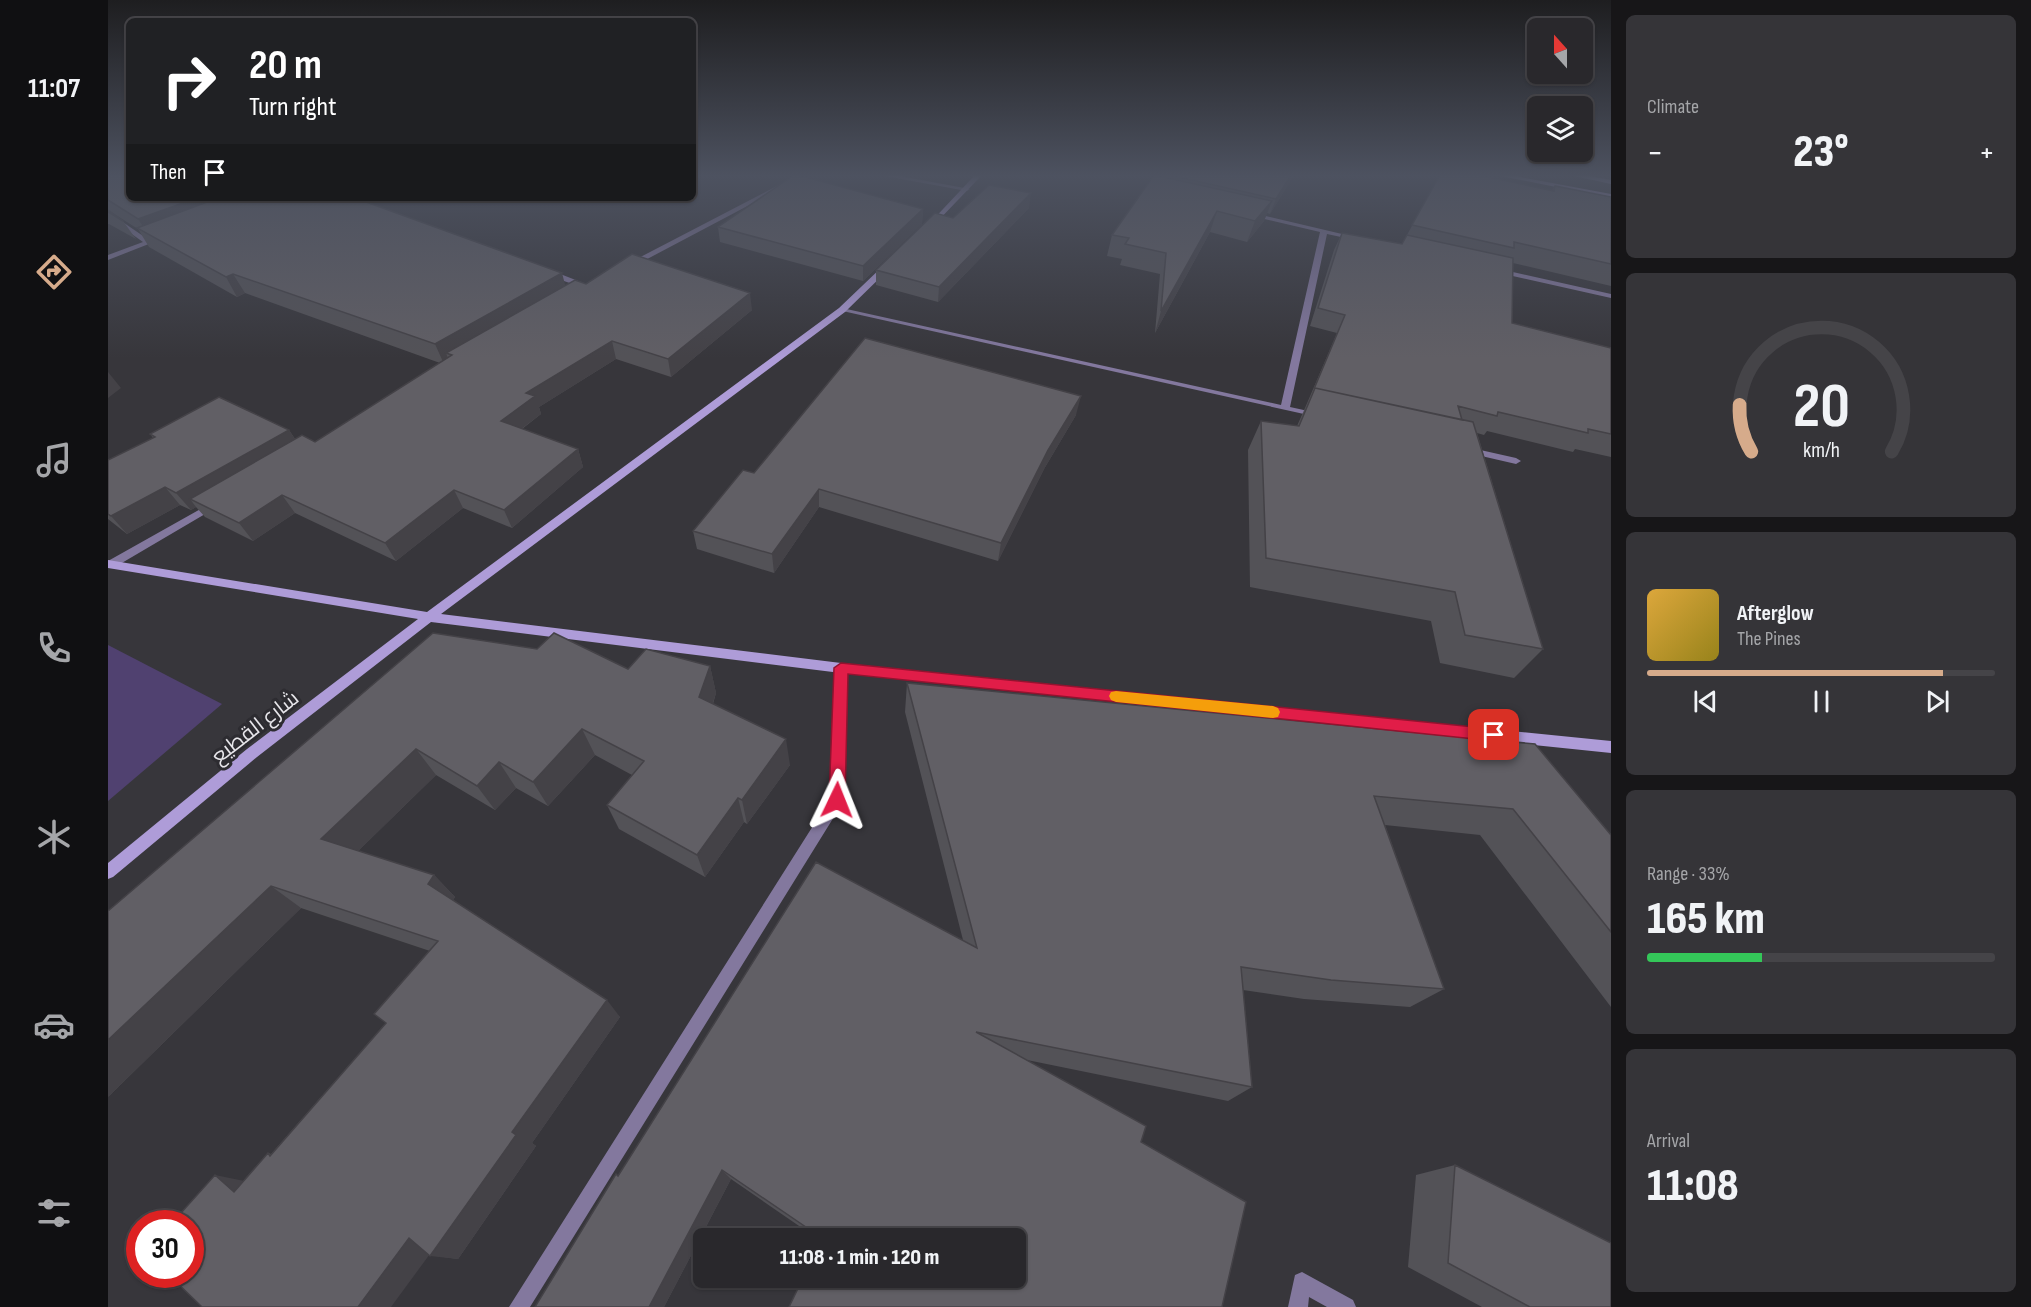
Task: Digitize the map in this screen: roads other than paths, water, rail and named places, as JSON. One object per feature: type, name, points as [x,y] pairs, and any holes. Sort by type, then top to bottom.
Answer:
[{"type":"street","points":[[139,236],[148,242]]},
{"type":"street","points":[[108,258],[165,236]]},
{"type":"street","points":[[619,270],[685,236]]},
{"type":"street","points":[[1285,408],[1323,236]]},
{"type":"street","points":[[1344,236],[1359,239]]},
{"type":"street","name":"شارع القطيع","points":[[108,872],[252,753],[429,617],[843,310],[892,262]]},
{"type":"street","points":[[1485,267],[1611,296]]},
{"type":"street","points":[[543,270],[585,289],[599,281]]},
{"type":"street","points":[[843,310],[1332,418]]},
{"type":"street","points":[[1459,448],[1516,461]]},
{"type":"street","points":[[110,564],[225,498]]},
{"type":"street","points":[[110,564],[429,617],[841,668],[1611,747]]},
{"type":"street","points":[[519,1307],[837,800],[841,668]]},
{"type":"street","points":[[1298,1307],[1302,1282],[1346,1307]]}]
